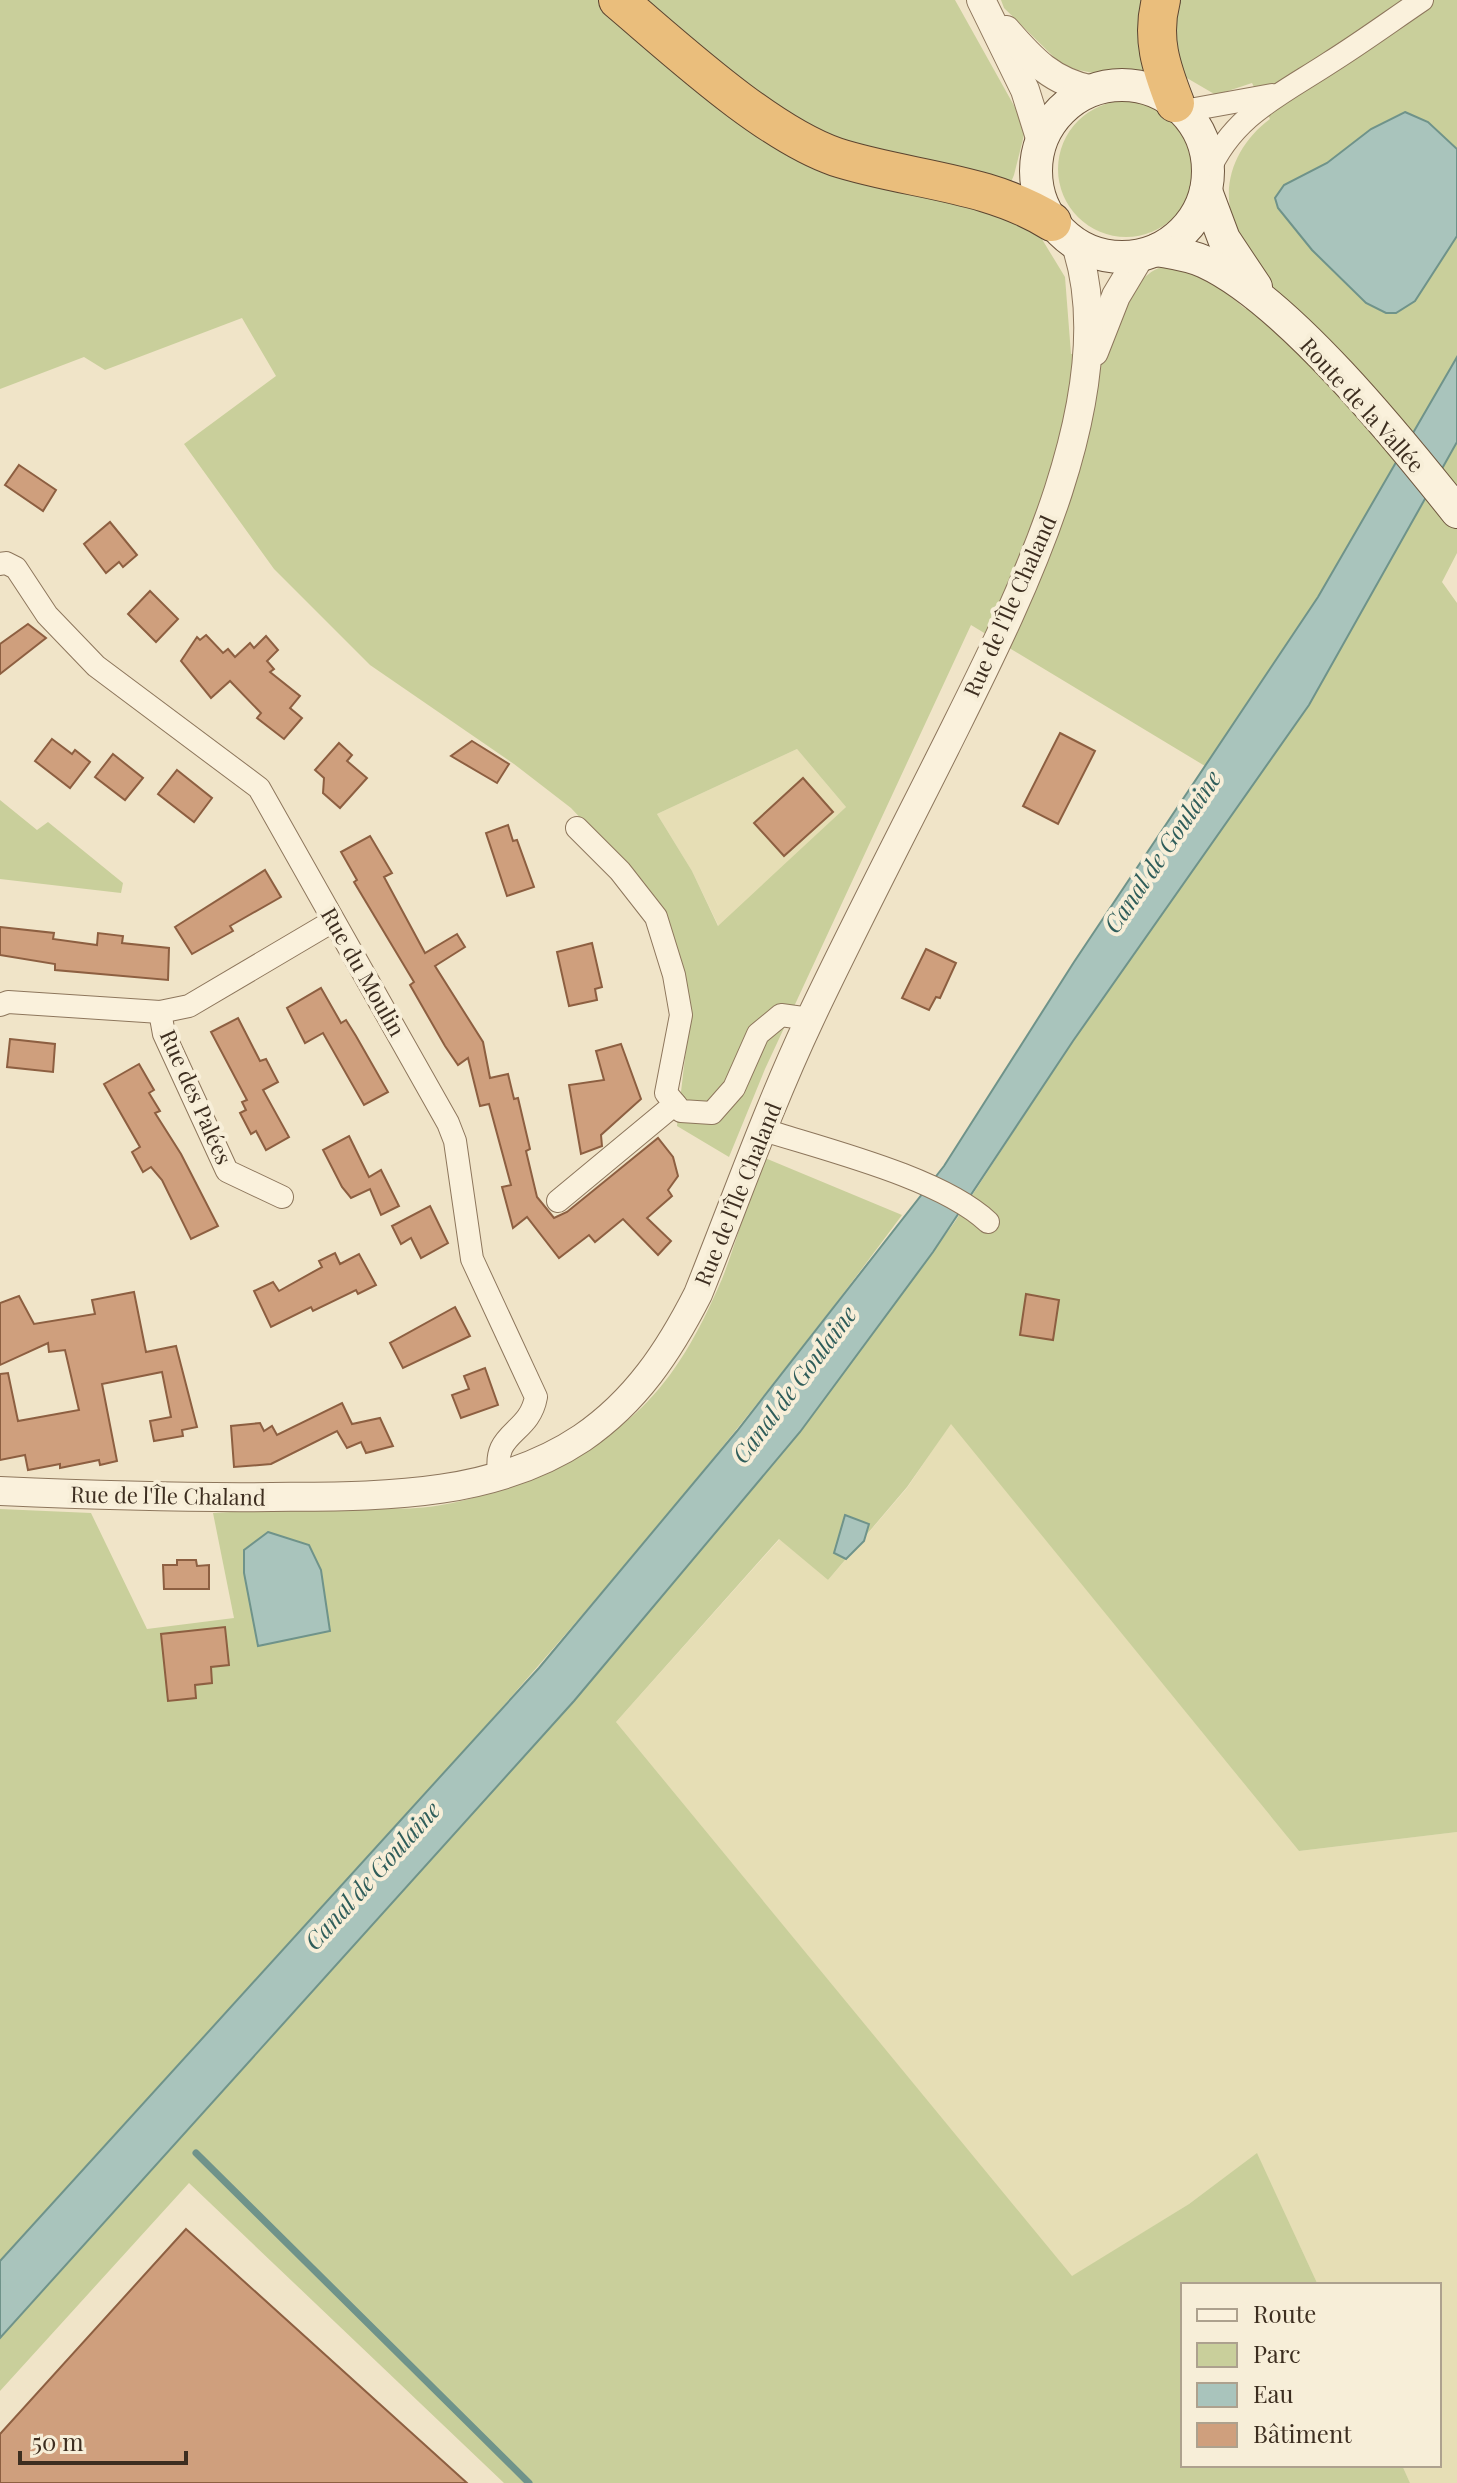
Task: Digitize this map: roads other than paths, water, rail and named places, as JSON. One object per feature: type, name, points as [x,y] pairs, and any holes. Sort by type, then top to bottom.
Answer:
[{"type":"highway","points":[[618,0],[691,61],[806,145],[862,164],[977,190],[1031,209],[1064,233]]},
{"type":"highway","points":[[1161,0],[1155,33],[1157,55],[1180,107]]},
{"type":"main road","points":[[1135,86],[1180,107],[1202,139],[1207,182],[1224,239],[1265,300],[1201,260],[1149,253],[1112,257],[1064,233],[1037,183],[1041,141],[1058,114],[1093,90],[1135,86]]},
{"type":"main road","points":[[1149,253],[1188,227],[1207,182]]},
{"type":"main road","name":"Route de la Vallée","points":[[1265,300],[1381,421],[1456,510]]},
{"type":"street","points":[[1207,182],[1218,151],[1235,127],[1273,95],[1311,74],[1422,0]]},
{"type":"street","points":[[983,2],[1042,70],[1067,84],[1093,90]]},
{"type":"street","points":[[983,2],[1025,90],[1041,141]]},
{"type":"street","points":[[1180,107],[1273,95]]},
{"type":"street","name":"Rue de l'Île Chaland","points":[[0,1491],[77,1496],[341,1496],[430,1492],[500,1477],[580,1440],[626,1402],[663,1359],[698,1294],[810,1019],[1020,592],[1053,507],[1072,442],[1084,379],[1088,299],[1086,273],[1064,233]]},
{"type":"street","name":"Rue de l'Île Chaland","points":[[1084,379],[1116,296],[1149,253]]},
{"type":"street","name":"Rue du Moulin","points":[[0,564],[6,563],[16,568],[47,615],[96,666],[259,788],[448,1123],[455,1141],[472,1259],[536,1397],[534,1410],[520,1428],[503,1440],[497,1453],[500,1477]]},
{"type":"street","points":[[577,828],[620,871],[656,917],[674,975],[681,1015],[666,1093],[681,1111],[712,1113],[734,1088],[758,1034],[781,1015],[810,1019]]},
{"type":"street","points":[[0,1005],[8,1002],[160,1012],[189,1006],[333,921]]},
{"type":"street","name":"Rue des Palées","points":[[160,1012],[164,1034],[227,1171],[282,1197]]},
{"type":"street","points":[[558,1201],[675,1104]]},
{"type":"street","points":[[764,1130],[899,1173],[982,1217]]},
{"type":"water","points":[[1405,112],[1428,122],[1457,149],[1457,236],[1415,301],[1396,313],[1386,313],[1366,303],[1312,250],[1278,208],[1275,198],[1284,185],[1327,163],[1371,129]]},
{"type":"water","name":"Canal de Goulaine","points":[[1457,357],[1457,442],[1309,705],[1073,1041],[933,1252],[800,1432],[574,1701],[0,2338],[0,2261],[539,1668],[737,1431],[944,1166],[1074,962],[1318,597]]},
{"type":"water","points":[[845,1515],[869,1524],[864,1541],[846,1559],[834,1553]]},
{"type":"water","points":[[268,1532],[309,1545],[321,1570],[330,1631],[258,1646],[244,1573],[244,1550]]},
{"type":"waterway","points":[[196,2153],[529,2483]]}]
